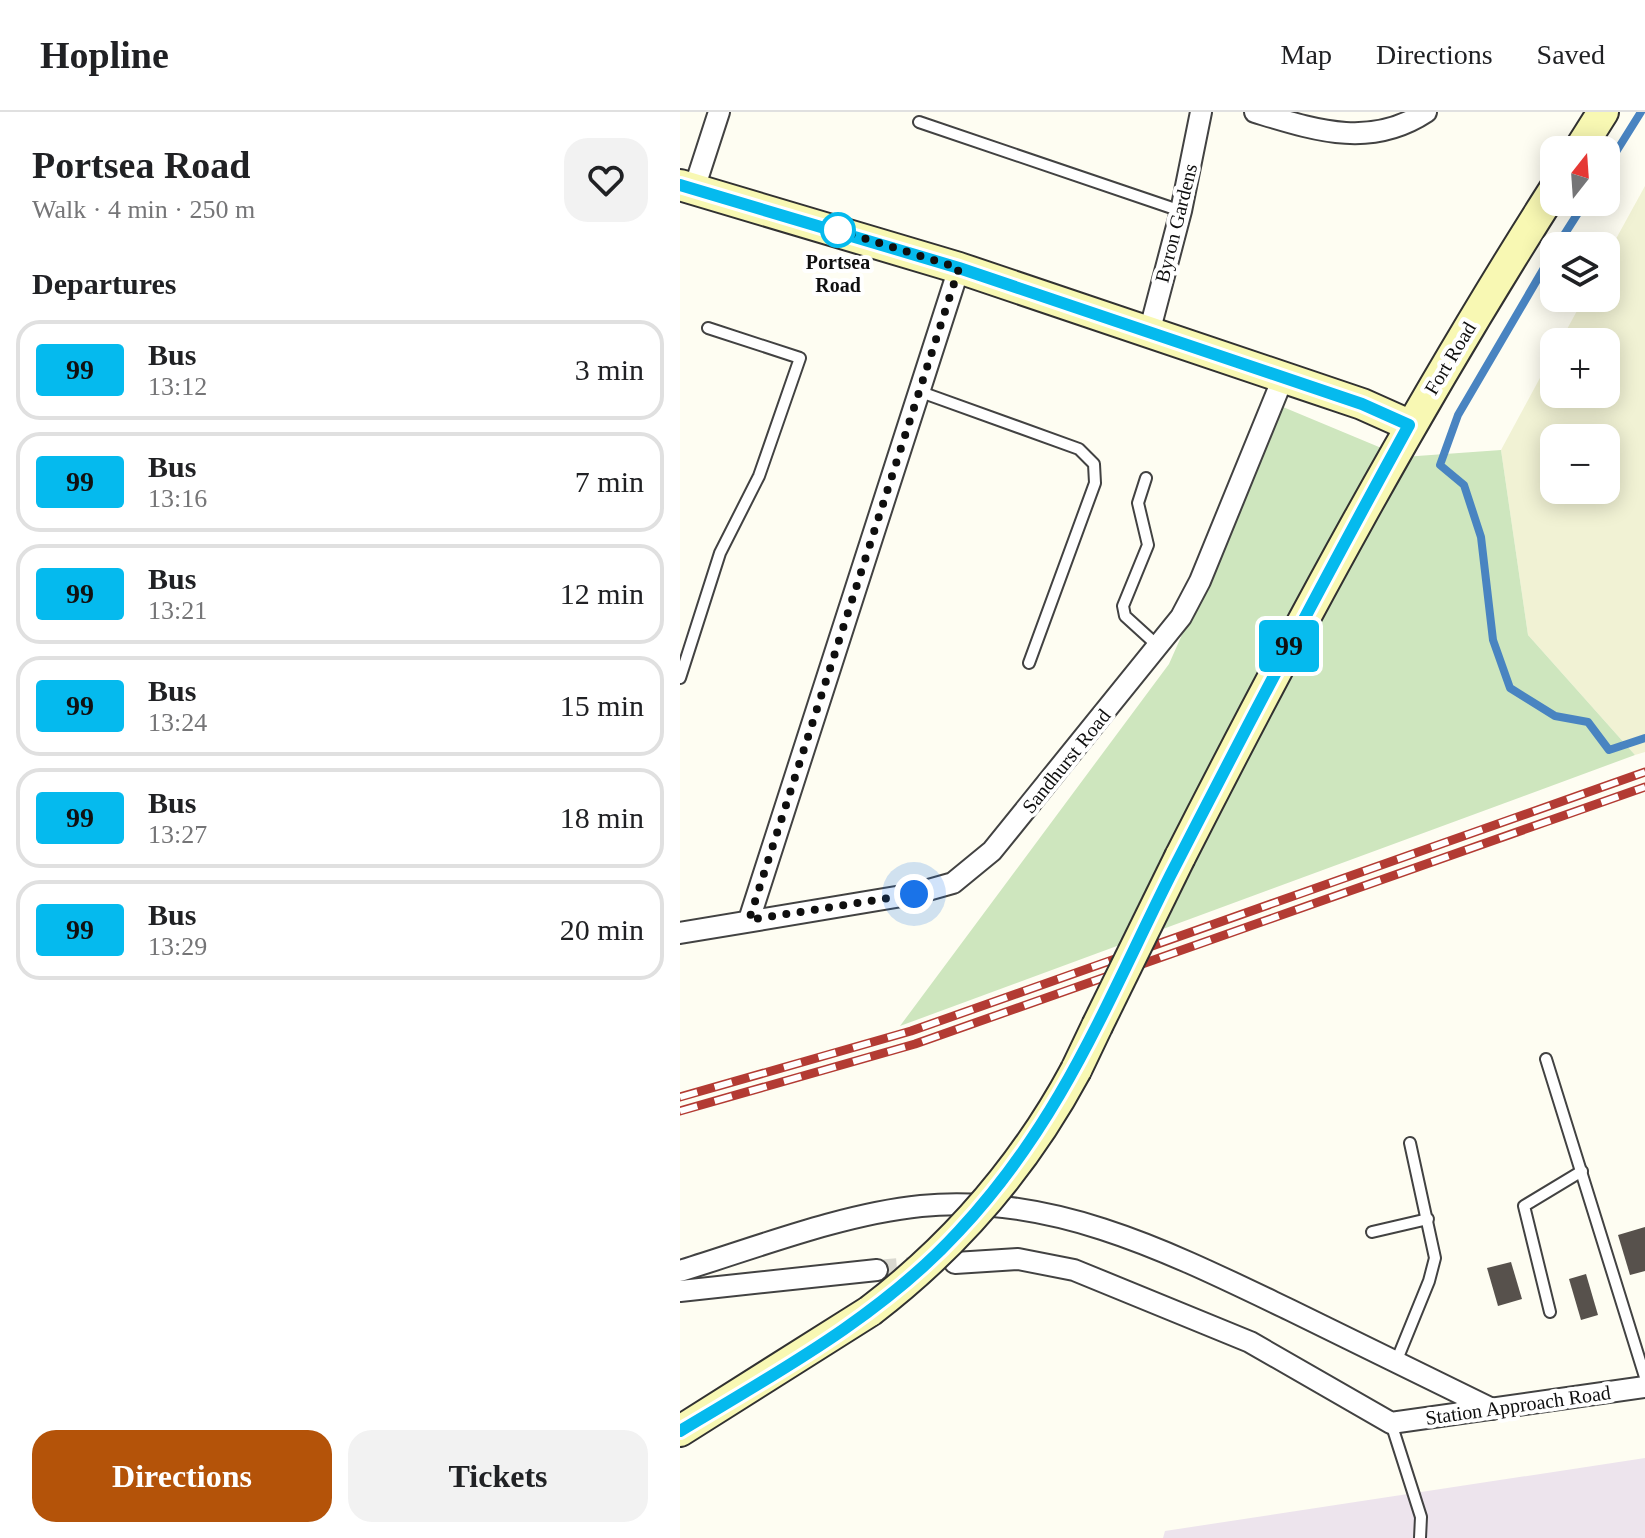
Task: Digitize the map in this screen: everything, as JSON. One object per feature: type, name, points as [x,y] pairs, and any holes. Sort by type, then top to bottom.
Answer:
[{"type":"street","points":[[719,112],[687,187],[959,268],[1371,407],[1409,425]]},
{"type":"street","name":"Byron Gardens","points":[[1149,333],[1181,211],[1201,112]]},
{"type":"street","points":[[1255,112],[1307,128],[1359,135],[1402,127],[1426,112]]},
{"type":"street","points":[[1588,136],[1603,112]]},
{"type":"street","name":"Fort Road","points":[[680,1431],[870,1311],[936,1255],[993,1194],[1031,1143],[1076,1070],[1260,701],[1409,425],[1540,213]]},
{"type":"street","points":[[749,920],[959,268]]},
{"type":"street","name":"Sandhurst Road","points":[[680,933],[914,894],[953,883],[992,851],[1159,648],[1200,581],[1283,378]]},
{"type":"street","points":[[680,1271],[814,1229],[920,1206],[1017,1207],[1104,1227],[1212,1273],[1492,1409]]},
{"type":"street","points":[[955,1263],[1018,1259],[1074,1270],[1250,1342],[1391,1423]]},
{"type":"street","points":[[680,1291],[877,1270]]},
{"type":"street","name":"Station Approach Road","points":[[1391,1423],[1645,1387]]},
{"type":"lane","points":[[919,122],[1181,211]]},
{"type":"lane","points":[[680,678],[720,553],[759,476],[800,358],[708,328]]},
{"type":"lane","points":[[918,391],[1079,449],[1094,464],[1095,483],[1029,663]]},
{"type":"lane","points":[[1146,478],[1138,503],[1148,545],[1123,606],[1125,616],[1159,648]]},
{"type":"lane","points":[[1546,1059],[1645,1377]]},
{"type":"lane","points":[[1396,1362],[1433,1272],[1435,1258],[1410,1143]]},
{"type":"lane","points":[[1550,1312],[1524,1206],[1582,1171]]},
{"type":"lane","points":[[1372,1232],[1428,1219]]},
{"type":"lane","points":[[1391,1423],[1421,1517],[1420,1538]]},
{"type":"shaded area","points":[[1645,1458],[1645,1538],[1163,1538],[1165,1531]]},
{"type":"green space","points":[[1645,186],[1645,752],[1635,755],[1528,635],[1501,450],[1540,378],[1540,408],[1620,408],[1620,328],[1568,328],[1576,312],[1620,312],[1620,232]]},
{"type":"green space","points":[[1283,407],[1403,457],[1501,450],[1528,635],[1635,755],[900,1026],[1169,664]]},
{"type":"building","points":[[1645,1227],[1645,1271],[1630,1275],[1618,1235]]},
{"type":"building","points":[[1511,1262],[1522,1299],[1498,1306],[1487,1268]]},
{"type":"building","points":[[1586,1274],[1598,1315],[1581,1320],[1569,1279]]},
{"type":"waterway","points":[[1620,146],[1641,112]]},
{"type":"waterway","points":[[1566,232],[1576,216]]},
{"type":"waterway","points":[[1540,275],[1458,415],[1440,465],[1464,485],[1481,537],[1493,640],[1510,688],[1555,716],[1588,722],[1609,750],[1645,738]]},
{"type":"tunnel","points":[[877,1270],[924,1266]]},
{"type":"railway","points":[[680,1097],[911,1031],[1645,772]]},
{"type":"railway","points":[[680,1111],[915,1044],[1645,787]]},
{"type":"bus line","name":"99","points":[[680,185],[821,224],[959,268],[1371,407],[1409,425],[1260,701],[1127,962],[1076,1070],[1019,1160],[993,1194],[951,1239],[888,1297],[821,1344],[680,1431]]},
{"type":"place","name":"Portsea Road","points":[[838,230]]},
{"type":"route","points":[[838,230],[959,268],[749,920],[914,894]]}]
